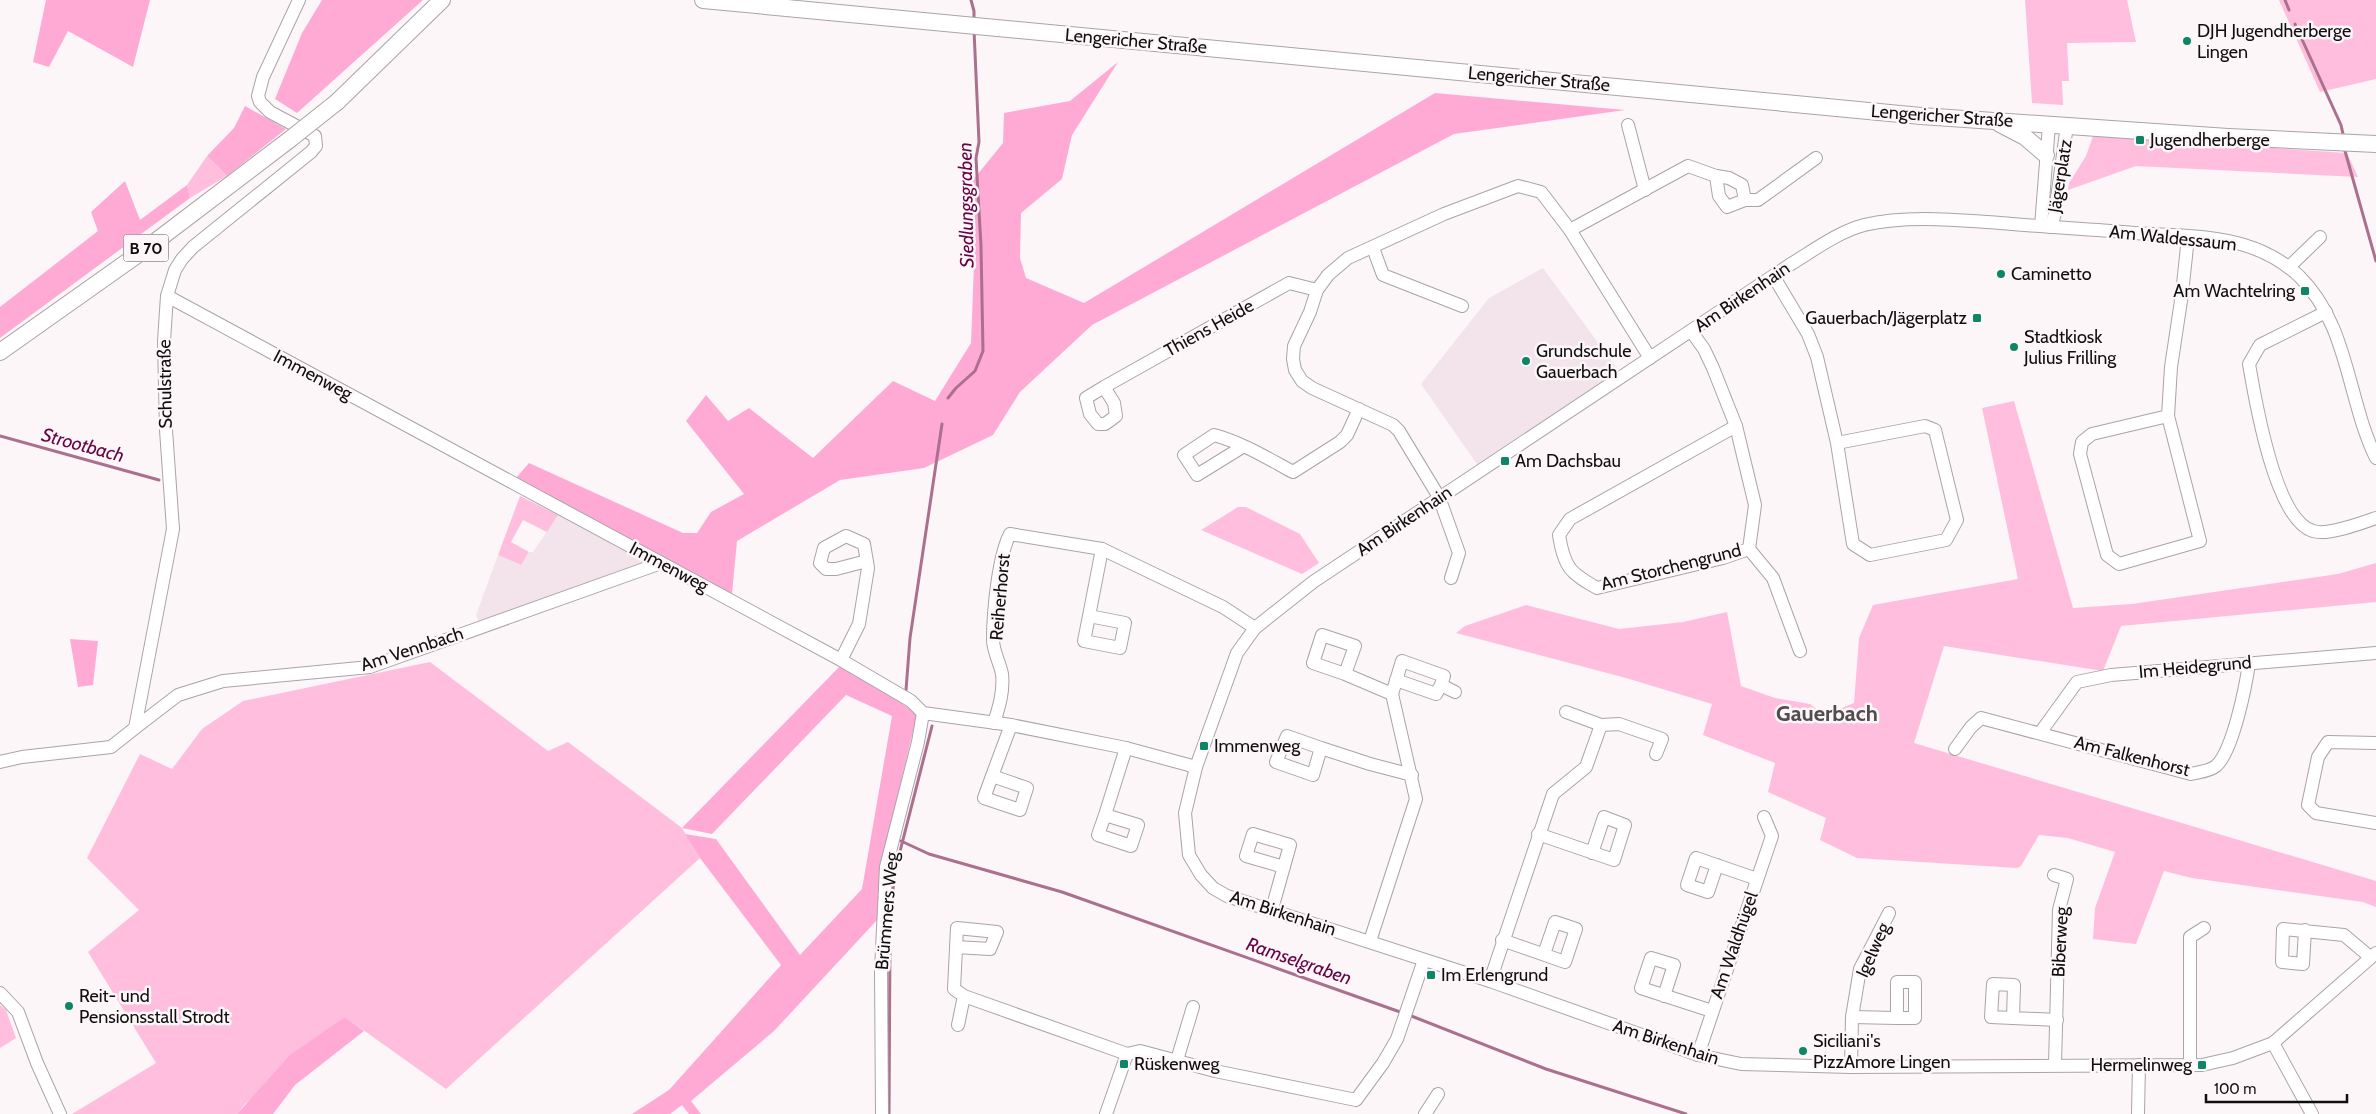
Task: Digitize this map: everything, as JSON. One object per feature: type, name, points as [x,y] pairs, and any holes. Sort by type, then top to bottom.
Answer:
[{"type":"main road","name":"B 70","points":[[0,352],[147,248],[337,102],[442,0]]},
{"type":"main road","name":"Lengericher Straße","points":[[703,0],[1911,115],[2228,137],[2376,144]]},
{"type":"main road","points":[[1991,120],[2013,129],[2046,155]]},
{"type":"street","name":"Schulstraße","points":[[135,728],[173,529],[166,430],[164,341],[166,296],[175,270],[182,258],[193,247],[248,204],[316,146],[315,136],[270,112],[260,102],[258,96],[263,77],[299,0]]},
{"type":"street","points":[[1628,125],[1645,190]]},
{"type":"street","name":"Jägerplatz","points":[[2046,226],[2046,155],[2049,125]]},
{"type":"street","name":"Jägerplatz","points":[[2046,226],[2055,213],[2067,126]]},
{"type":"street","points":[[1716,176],[1719,196],[1727,206],[1745,200],[1758,200],[1816,158]]},
{"type":"street","points":[[1570,230],[1688,166],[1716,176],[1729,178],[1742,185],[1745,200]]},
{"type":"street","points":[[1450,578],[1459,552],[1439,497],[1393,424],[1312,388],[1302,380],[1295,370],[1293,359],[1294,346],[1310,312],[1317,290],[1328,275],[1348,258],[1444,214],[1518,186],[1541,192],[1570,230],[1650,358]]},
{"type":"street","name":"Am Birkenhain","points":[[2046,226],[1949,220],[1890,221],[1864,225],[1838,235],[1313,582],[1255,628],[1237,653],[1196,768],[1185,814],[1189,855],[1201,876],[1214,888],[1228,896],[1490,981],[1698,1055],[1741,1064],[1851,1067],[2055,1064],[2190,1066],[2233,1058],[2273,1043],[2373,955]]},
{"type":"street","name":"Am Waldessaum","points":[[2046,226],[2214,238],[2243,244],[2289,267],[2309,286],[2326,312],[2337,335],[2365,435],[2376,458]]},
{"type":"street","points":[[2168,416],[2092,434],[2082,442],[2080,454],[2107,555],[2119,564],[2200,541],[2168,416],[2171,367],[2188,237]]},
{"type":"street","points":[[2289,267],[2320,237]]},
{"type":"street","points":[[1373,248],[1383,275],[1462,306]]},
{"type":"street","points":[[1774,277],[1808,334],[1817,357],[1837,443],[1853,544],[1870,555],[1946,540],[1957,520],[1936,430],[1925,426],[1837,443]]},
{"type":"street","name":"Thiens Heide","points":[[1104,387],[1288,283],[1317,290]]},
{"type":"street","name":"Immenweg","points":[[166,296],[841,660],[911,701],[923,712],[1011,726],[1126,748],[1196,768]]},
{"type":"street","points":[[2326,312],[2260,345],[2249,364],[2267,454],[2298,522],[2313,532],[2334,530],[2376,518]]},
{"type":"street","name":"Am Storchengrund","points":[[1691,331],[1704,349],[1736,426],[1755,505],[1749,549],[1723,558],[1597,588],[1575,576],[1562,557],[1559,536],[1570,519],[1736,426]]},
{"type":"street","points":[[1244,446],[1293,472],[1340,442],[1347,435],[1359,409]]},
{"type":"street","name":"Reiherhorst","points":[[994,723],[1002,695],[1002,674],[993,642],[998,582],[1005,543],[1010,534],[1102,549],[1224,607],[1255,628]]},
{"type":"street","points":[[1089,616],[1102,549]]},
{"type":"street","points":[[1749,549],[1773,578],[1800,651]]},
{"type":"street","points":[[841,660],[859,624],[868,568],[867,561]]},
{"type":"street","name":"Am Vennbach","points":[[135,728],[178,695],[223,681],[370,666],[661,563]]},
{"type":"street","name":"Im Heidegrund","points":[[2040,733],[2077,682],[2111,675],[2376,654]]},
{"type":"street","points":[[1370,941],[1416,799],[1412,774],[1392,694],[1396,680],[1402,661],[1444,676],[1436,694],[1396,680]]},
{"type":"street","name":"Am Falkenhorst","points":[[1955,749],[1971,727],[1982,718],[2191,774],[2214,768],[2221,761],[2238,718],[2249,663]]},
{"type":"street","points":[[1345,674],[1392,694]]},
{"type":"street","points":[[1441,685],[1455,692]]},
{"type":"street","name":"Brümmers Weg","points":[[883,1114],[881,970],[886,867],[918,742],[923,712]]},
{"type":"street","points":[[1566,712],[1601,725],[1619,724],[1662,739],[1656,754]]},
{"type":"street","points":[[1490,981],[1502,940],[1553,794],[1586,767],[1601,725]]},
{"type":"street","points":[[992,776],[1011,726]]},
{"type":"street","points":[[0,762],[22,757],[111,747],[135,728]]},
{"type":"street","points":[[2376,744],[2328,742],[2318,757],[2308,805],[2316,813],[2376,823]]},
{"type":"street","points":[[1105,814],[1126,748]]},
{"type":"street","points":[[1321,748],[1370,764],[1412,774]]},
{"type":"street","name":"Am Waldhügel","points":[[1698,1055],[1772,836],[1764,817]]},
{"type":"street","points":[[1538,834],[1592,853]]},
{"type":"street","name":"Am Waldhügel","points":[[1717,865],[1757,879]]},
{"type":"street","points":[[1272,909],[1284,867]]},
{"type":"street","name":"Biberweg","points":[[2054,875],[2067,879],[2059,910],[2055,1064]]},
{"type":"street","name":"Igelweg","points":[[1851,1067],[1852,1017],[1860,969],[1889,913]]},
{"type":"street","points":[[2190,1066],[2190,937],[2204,928]]},
{"type":"street","points":[[2304,930],[2344,934],[2373,955]]},
{"type":"street","points":[[1502,940],[1544,954]]},
{"type":"street","points":[[956,946],[954,989],[964,996],[1127,1054],[1140,1051],[1224,1073],[1356,1100],[1383,1063],[1397,1039],[1424,960]]},
{"type":"street","points":[[0,993],[18,1012],[37,1064],[60,1114]]},
{"type":"street","points":[[958,1025],[964,996]]},
{"type":"street","name":"Am Waldhügel","points":[[1664,996],[1712,1011]]},
{"type":"street","points":[[1178,1060],[1193,1007]]},
{"type":"street","points":[[1852,1017],[1897,1018]]},
{"type":"street","points":[[2013,1018],[2057,1020]]},
{"type":"street","points":[[2273,1043],[2312,1114]]},
{"type":"street","points":[[1106,1114],[1127,1054]]},
{"type":"street","points":[[2138,1065],[2138,1114]]},
{"type":"street","points":[[1425,1114],[1438,1094]]},
{"type":"shaded area","points":[[46,0],[150,0],[133,67],[68,31],[49,67],[33,62]]},
{"type":"shaded area","points":[[322,0],[423,0],[297,113],[275,99],[302,33]]},
{"type":"shaded area","points":[[2025,0],[2127,0],[2136,42],[2067,43],[2069,81],[2062,81],[2063,105],[2032,103]]},
{"type":"shaded area","points":[[2279,0],[2376,0],[2376,79],[2320,92]]},
{"type":"shaded area","points":[[1118,62],[1072,135],[1062,179],[1021,213],[1020,258],[1026,278],[1084,303],[1435,93],[1625,110],[1454,134],[1092,325],[1020,392],[993,435],[924,468],[840,480],[737,541],[732,594],[516,478],[529,463],[683,533],[697,533],[711,512],[744,494],[686,421],[706,395],[728,421],[749,408],[813,458],[893,381],[935,401],[971,343],[974,264],[964,191],[1003,143],[1004,113],[1070,101]]},
{"type":"shaded area","points":[[245,106],[286,129],[227,176],[207,156],[234,128]]},
{"type":"shaded area","points":[[2093,136],[2347,153],[2358,177],[2136,166],[2068,190],[2069,183],[2086,156]]},
{"type":"shaded area","points":[[207,156],[227,176],[190,198],[187,185]]},
{"type":"shaded area","points":[[125,181],[140,220],[187,185],[190,198],[0,338],[0,307],[98,231],[91,212]]},
{"type":"shaded area","name":"Grundschule Gauerbach","points":[[1543,268],[1619,371],[1561,413],[1479,467],[1421,384],[1489,298]]},
{"type":"shaded area","points":[[2014,401],[2073,608],[2132,604],[2338,574],[2376,563],[2376,602],[2121,626],[2103,671],[1944,646],[1914,743],[2376,881],[2376,907],[2363,902],[2192,878],[2164,871],[2136,944],[2093,939],[2095,908],[2115,852],[2068,838],[2039,835],[2021,866],[2017,868],[1857,858],[1820,840],[1826,818],[1768,792],[1775,763],[1703,735],[1712,704],[1626,678],[1456,633],[1465,626],[1526,605],[1619,629],[1683,622],[1727,612],[1741,686],[1775,698],[1810,704],[1825,715],[1854,703],[1859,638],[1873,605],[2018,579],[1982,408]]},
{"type":"shaded area","points":[[520,496],[558,515],[547,532],[523,520],[511,542],[529,552],[521,565],[498,555]]},
{"type":"shaded area","points":[[1238,507],[1246,507],[1300,534],[1319,563],[1302,574],[1201,530]]},
{"type":"shaded area","points":[[558,515],[653,562],[479,623],[476,615],[498,555],[521,565],[529,552],[533,552]]},
{"type":"shaded area","points":[[70,639],[98,641],[93,685],[78,687]]},
{"type":"shaded area","points":[[430,662],[548,751],[568,742],[682,828],[700,858],[446,1089],[345,1017],[245,1104],[237,1114],[72,1114],[156,1063],[88,952],[139,910],[87,858],[140,754],[172,769],[202,729],[243,701]]},
{"type":"shaded area","points":[[843,663],[917,714],[881,867],[878,919],[774,1031],[691,1101],[701,1114],[689,1114],[682,1105],[670,1114],[632,1114],[669,1090],[781,965],[700,858],[685,834],[716,839],[800,955],[862,889],[892,716],[846,695],[712,834],[682,828]]},
{"type":"shaded area","points":[[0,1005],[6,1010],[16,1038],[0,1048]]},
{"type":"shaded area","points":[[345,1017],[364,1031],[295,1085],[273,1114],[237,1114],[290,1055]]},
{"type":"waterway","name":"Siedlungsgraben","points":[[971,0],[974,21]]},
{"type":"waterway","points":[[2285,0],[2289,10]]},
{"type":"waterway","points":[[2295,24],[2341,125],[2343,134]]},
{"type":"waterway","name":"Siedlungsgraben","points":[[948,398],[975,371],[983,351],[981,246],[976,158],[979,142],[974,30]]},
{"type":"waterway","points":[[2345,151],[2376,261]]},
{"type":"waterway","points":[[906,690],[910,638],[942,424]]},
{"type":"waterway","name":"Strootbach","points":[[0,436],[159,480]]},
{"type":"waterway","points":[[889,1114],[890,936],[894,875],[932,726]]},
{"type":"waterway","name":"Ramselgraben","points":[[901,841],[929,854],[1062,892],[1403,1013]]},
{"type":"waterway","name":"Ramselgraben","points":[[1409,1015],[1546,1069],[1686,1114]]},
{"type":"place","name":"DJH Jugendherberge Lingen","points":[[2187,41]]},
{"type":"place","name":"Jugendherberge","points":[[2140,140]]},
{"type":"place","name":"Caminetto","points":[[2001,274]]},
{"type":"place","name":"Am Wachtelring","points":[[2305,291]]},
{"type":"place","name":"Gauerbach/Jägerplatz","points":[[1977,318]]},
{"type":"place","name":"Stadtkiosk Julius Frilling","points":[[2014,347]]},
{"type":"place","name":"Grundschule Gauerbach","points":[[1526,361]]},
{"type":"place","name":"Am Dachsbau","points":[[1505,461]]},
{"type":"place","name":"Immenweg","points":[[1204,746]]},
{"type":"place","name":"Im Erlengrund","points":[[1431,975]]},
{"type":"place","name":"Reit- und Pensionsstall Strodt","points":[[69,1006]]},
{"type":"place","name":"Siciliani's PizzAmore Lingen","points":[[1803,1051]]},
{"type":"place","name":"Rüskenweg","points":[[1124,1064]]},
{"type":"place","name":"Hermelinweg","points":[[2202,1065]]},
{"type":"district","name":"Gauerbach","points":[[1827,713]]}]
